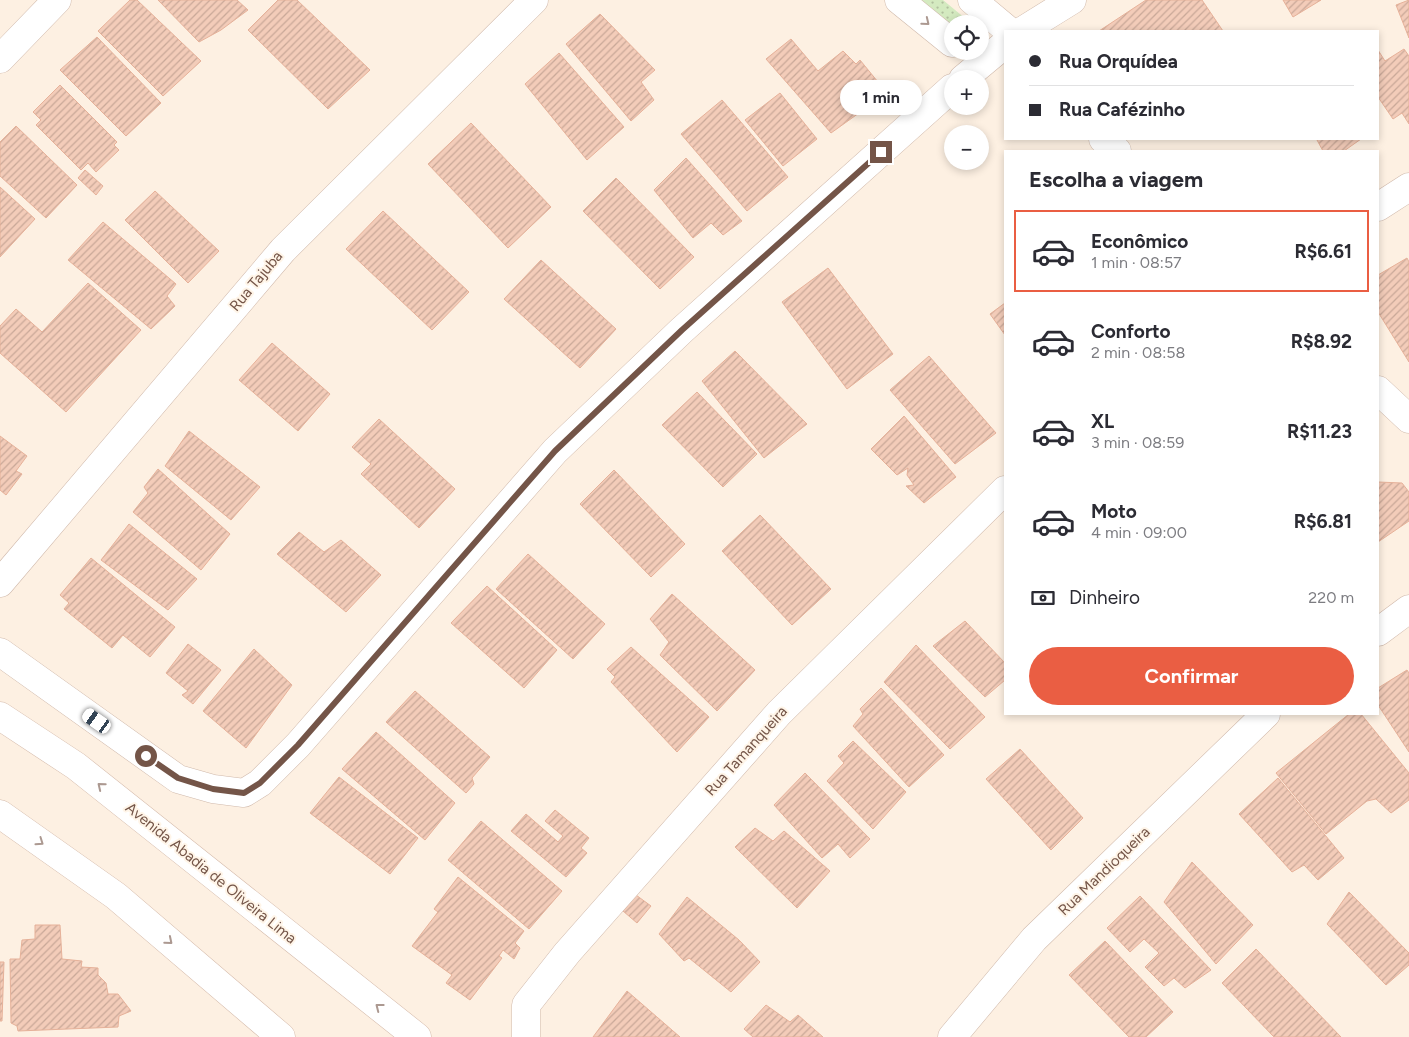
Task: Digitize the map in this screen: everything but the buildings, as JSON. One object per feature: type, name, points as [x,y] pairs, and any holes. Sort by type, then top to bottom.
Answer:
[{"type":"street","points":[[0,59],[56,0]]},
{"type":"street","name":"Rua Tajuba","points":[[0,583],[283,250],[534,0]]},
{"type":"street","points":[[899,0],[944,37]]},
{"type":"street","points":[[972,0],[1008,30]]},
{"type":"street","points":[[1024,30],[1072,0]]},
{"type":"street","points":[[968,65],[1004,45]]},
{"type":"street","points":[[968,65],[1004,70]]},
{"type":"street","points":[[0,652],[178,778],[213,789],[244,793],[260,783],[298,745],[555,451],[682,330],[944,95]]},
{"type":"street","points":[[1104,140],[1116,150]]},
{"type":"street","points":[[1379,205],[1409,187]]},
{"type":"street","points":[[1379,391],[1409,419]]},
{"type":"street","name":"Rua Tamanqueira","points":[[526,1037],[526,1005],[567,953],[779,713],[1004,491]]},
{"type":"street","points":[[1379,631],[1409,609]]},
{"type":"street","name":"Rua Mandioqueira","points":[[952,1037],[1034,939],[1265,715]]},
{"type":"street","name":"Avenida Abadia de Oliveira Lima","points":[[0,716],[76,766],[417,1037]]},
{"type":"street","points":[[0,814],[116,896],[281,1037]]},
{"type":"green space","points":[[920,0],[943,0],[961,15],[944,15],[944,21]]},
{"type":"route","points":[[146,756],[178,778],[213,789],[244,793],[260,783],[298,745],[555,451],[682,330],[881,152]]}]
